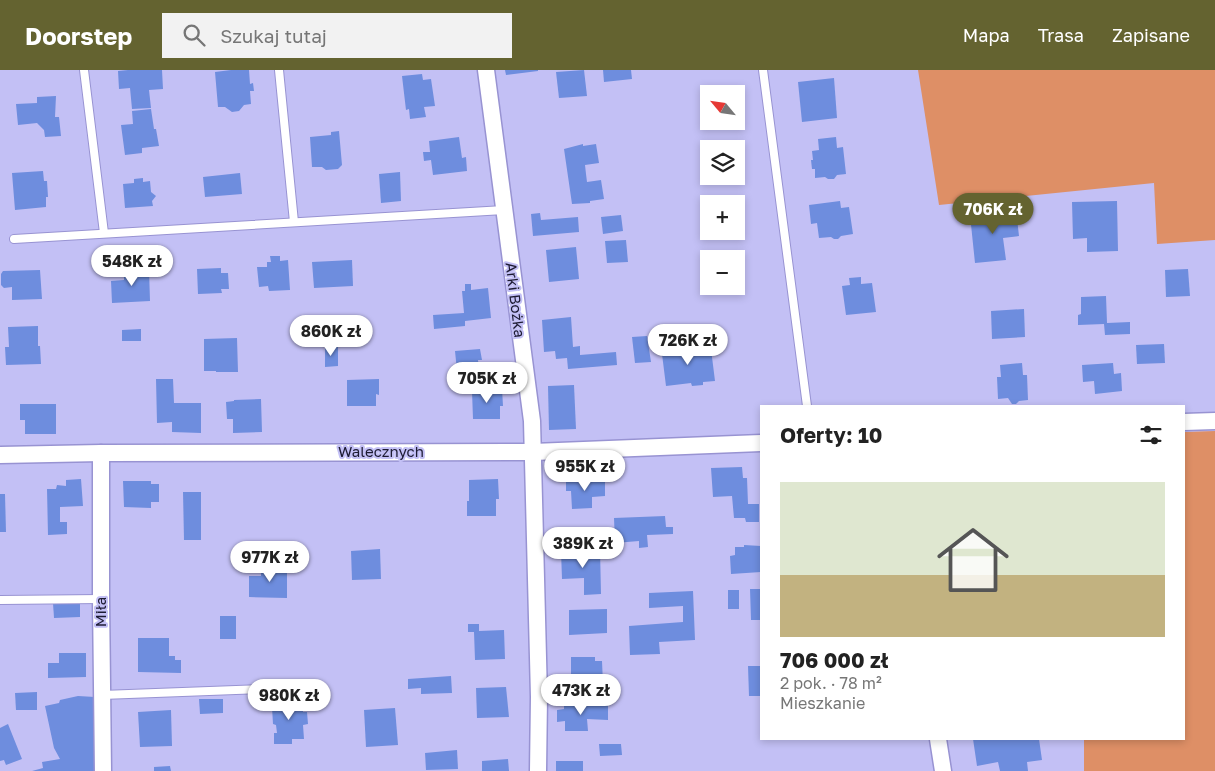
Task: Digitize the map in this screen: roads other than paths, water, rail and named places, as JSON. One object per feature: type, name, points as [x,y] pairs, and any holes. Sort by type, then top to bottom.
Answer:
[{"type":"street","name":"Arki Bożka","points":[[486,70],[532,421],[539,697],[538,771]]},
{"type":"street","points":[[1185,422],[1215,421]]},
{"type":"street","name":"Walecznych","points":[[0,455],[533,452],[760,443]]},
{"type":"street","name":"Miła","points":[[101,453],[103,771]]},
{"type":"street","points":[[938,740],[943,771]]},
{"type":"lane","points":[[84,70],[104,233]]},
{"type":"lane","points":[[279,70],[294,222]]},
{"type":"lane","points":[[763,70],[807,405]]},
{"type":"lane","points":[[14,238],[504,210]]},
{"type":"lane","points":[[0,600],[101,599]]},
{"type":"lane","points":[[102,695],[261,689]]}]
